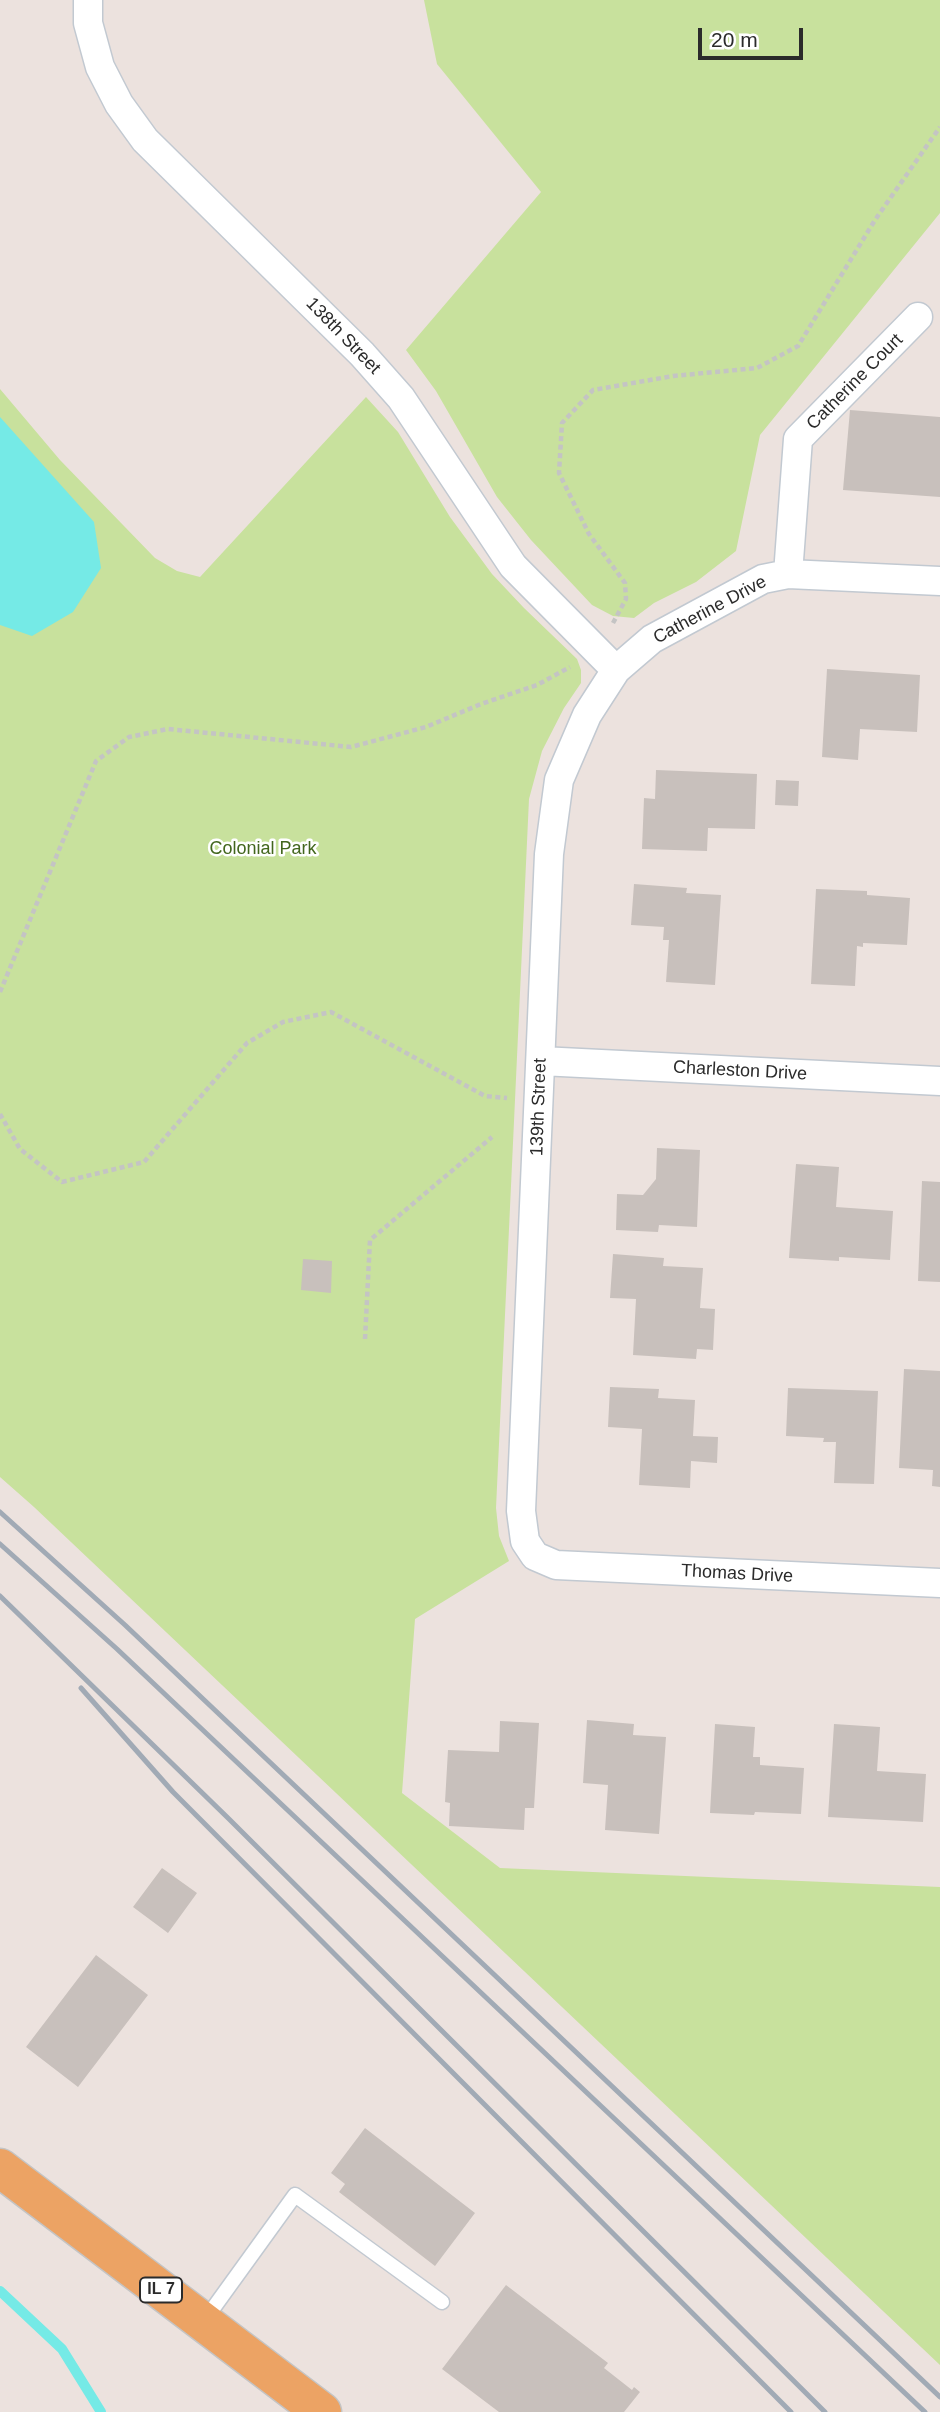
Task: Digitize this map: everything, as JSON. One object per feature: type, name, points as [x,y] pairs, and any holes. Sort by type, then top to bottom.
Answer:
[{"type":"main road","name":"IL 7","points":[[0,2168],[322,2412]]},
{"type":"street","name":"138th Street","points":[[88,0],[88,23],[100,67],[119,104],[145,140],[362,354],[393,389],[513,566],[616,670]]},
{"type":"street","name":"Catherine Court","points":[[788,574],[798,439],[918,317]]},
{"type":"street","name":"Catherine Drive","points":[[616,670],[652,639],[763,579],[788,574],[940,581]]},
{"type":"street","name":"139th Street","points":[[535,1556],[525,1541],[521,1511],[549,854],[559,780],[587,715],[616,670]]},
{"type":"street","name":"Charleston Drive","points":[[541,1061],[940,1080]]},
{"type":"street","name":"Thomas Drive","points":[[535,1556],[556,1565],[582,1567],[940,1584]]},
{"type":"lane","points":[[203,2322],[295,2195],[442,2302]]},
{"type":"path","points":[[0,992],[96,761],[128,737],[168,729],[351,747],[426,727],[537,685],[572,666],[616,620],[626,599],[625,583],[589,534],[559,473],[562,423],[593,390],[673,376],[757,368],[798,346],[875,220],[940,127]]},
{"type":"path","points":[[0,1114],[20,1149],[62,1182],[144,1162],[247,1043],[283,1022],[331,1012],[485,1096],[539,1100]]},
{"type":"path","points":[[365,1339],[370,1240],[492,1137]]},
{"type":"green space","points":[[424,0],[940,0],[940,213],[760,435],[736,551],[696,582],[654,603],[634,618],[613,616],[592,605],[531,540],[497,497],[436,391],[406,350],[541,192],[437,64]]},
{"type":"green space","name":"Colonial Park","points":[[0,389],[60,460],[155,558],[177,571],[200,577],[366,397],[398,432],[450,517],[492,574],[577,659],[581,670],[581,683],[564,708],[542,751],[529,799],[496,1508],[499,1536],[509,1561],[415,1619],[402,1793],[500,1868],[940,1887],[940,2365],[0,1477]]},
{"type":"water","points":[[0,417],[94,522],[101,568],[73,612],[32,636],[0,625]]},
{"type":"building","points":[[850,410],[940,417],[940,497],[843,490]]},
{"type":"building","points":[[827,669],[920,675],[917,732],[860,729],[858,760],[822,757]]},
{"type":"building","points":[[656,770],[757,774],[755,829],[708,828],[707,851],[642,849],[644,798],[655,799]]},
{"type":"building","points":[[776,780],[799,781],[798,806],[775,805]]},
{"type":"building","points":[[634,884],[687,888],[686,893],[721,895],[715,985],[666,982],[669,940],[663,940],[664,927],[631,925]]},
{"type":"building","points":[[816,889],[867,891],[867,895],[910,898],[907,945],[863,943],[863,947],[857,946],[855,986],[811,984]]},
{"type":"building","points":[[657,1148],[700,1150],[697,1227],[659,1225],[658,1232],[616,1230],[617,1194],[643,1195],[656,1179]]},
{"type":"building","points":[[796,1164],[839,1167],[836,1207],[893,1211],[890,1260],[789,1258]]},
{"type":"building","points":[[922,1181],[940,1182],[940,1282],[918,1281]]},
{"type":"building","points":[[613,1254],[664,1258],[663,1266],[703,1268],[700,1308],[715,1309],[713,1350],[697,1349],[696,1359],[633,1355],[636,1299],[610,1298]]},
{"type":"building","points":[[303,1259],[332,1261],[331,1293],[301,1290]]},
{"type":"building","points":[[904,1369],[940,1371],[940,1487],[932,1486],[933,1470],[899,1468]]},
{"type":"building","points":[[610,1387],[659,1389],[658,1398],[695,1400],[693,1436],[718,1437],[717,1463],[691,1461],[690,1488],[639,1485],[642,1429],[608,1427]]},
{"type":"building","points":[[788,1388],[878,1391],[874,1484],[834,1483],[836,1442],[823,1442],[824,1438],[786,1436]]},
{"type":"building","points":[[587,1720],[634,1724],[633,1735],[666,1737],[659,1834],[605,1830],[608,1785],[583,1783]]},
{"type":"building","points":[[500,1721],[539,1723],[534,1808],[525,1808],[524,1830],[449,1826],[450,1803],[445,1802],[448,1750],[499,1752]]},
{"type":"building","points":[[715,1724],[755,1727],[753,1757],[760,1757],[760,1765],[804,1768],[801,1814],[710,1813]]},
{"type":"building","points":[[834,1724],[880,1727],[877,1771],[926,1774],[923,1822],[828,1817]]},
{"type":"building","points":[[162,1868],[197,1893],[168,1933],[133,1907]]},
{"type":"building","points":[[96,1955],[148,1995],[78,2087],[26,2047]]},
{"type":"building","points":[[365,2128],[475,2213],[435,2266],[339,2192],[345,2184],[331,2173]]},
{"type":"building","points":[[506,2285],[608,2363],[604,2368],[632,2390],[634,2387],[640,2392],[624,2412],[499,2412],[442,2369]]},
{"type":"waterway","points":[[0,2291],[62,2349],[101,2412]]},
{"type":"railway","points":[[0,1512],[125,1625],[940,2397]]},
{"type":"railway","points":[[0,1544],[117,1649],[925,2412]]},
{"type":"railway","points":[[0,1596],[228,1818],[825,2412]]},
{"type":"railway","points":[[81,1688],[173,1792],[791,2412]]}]
